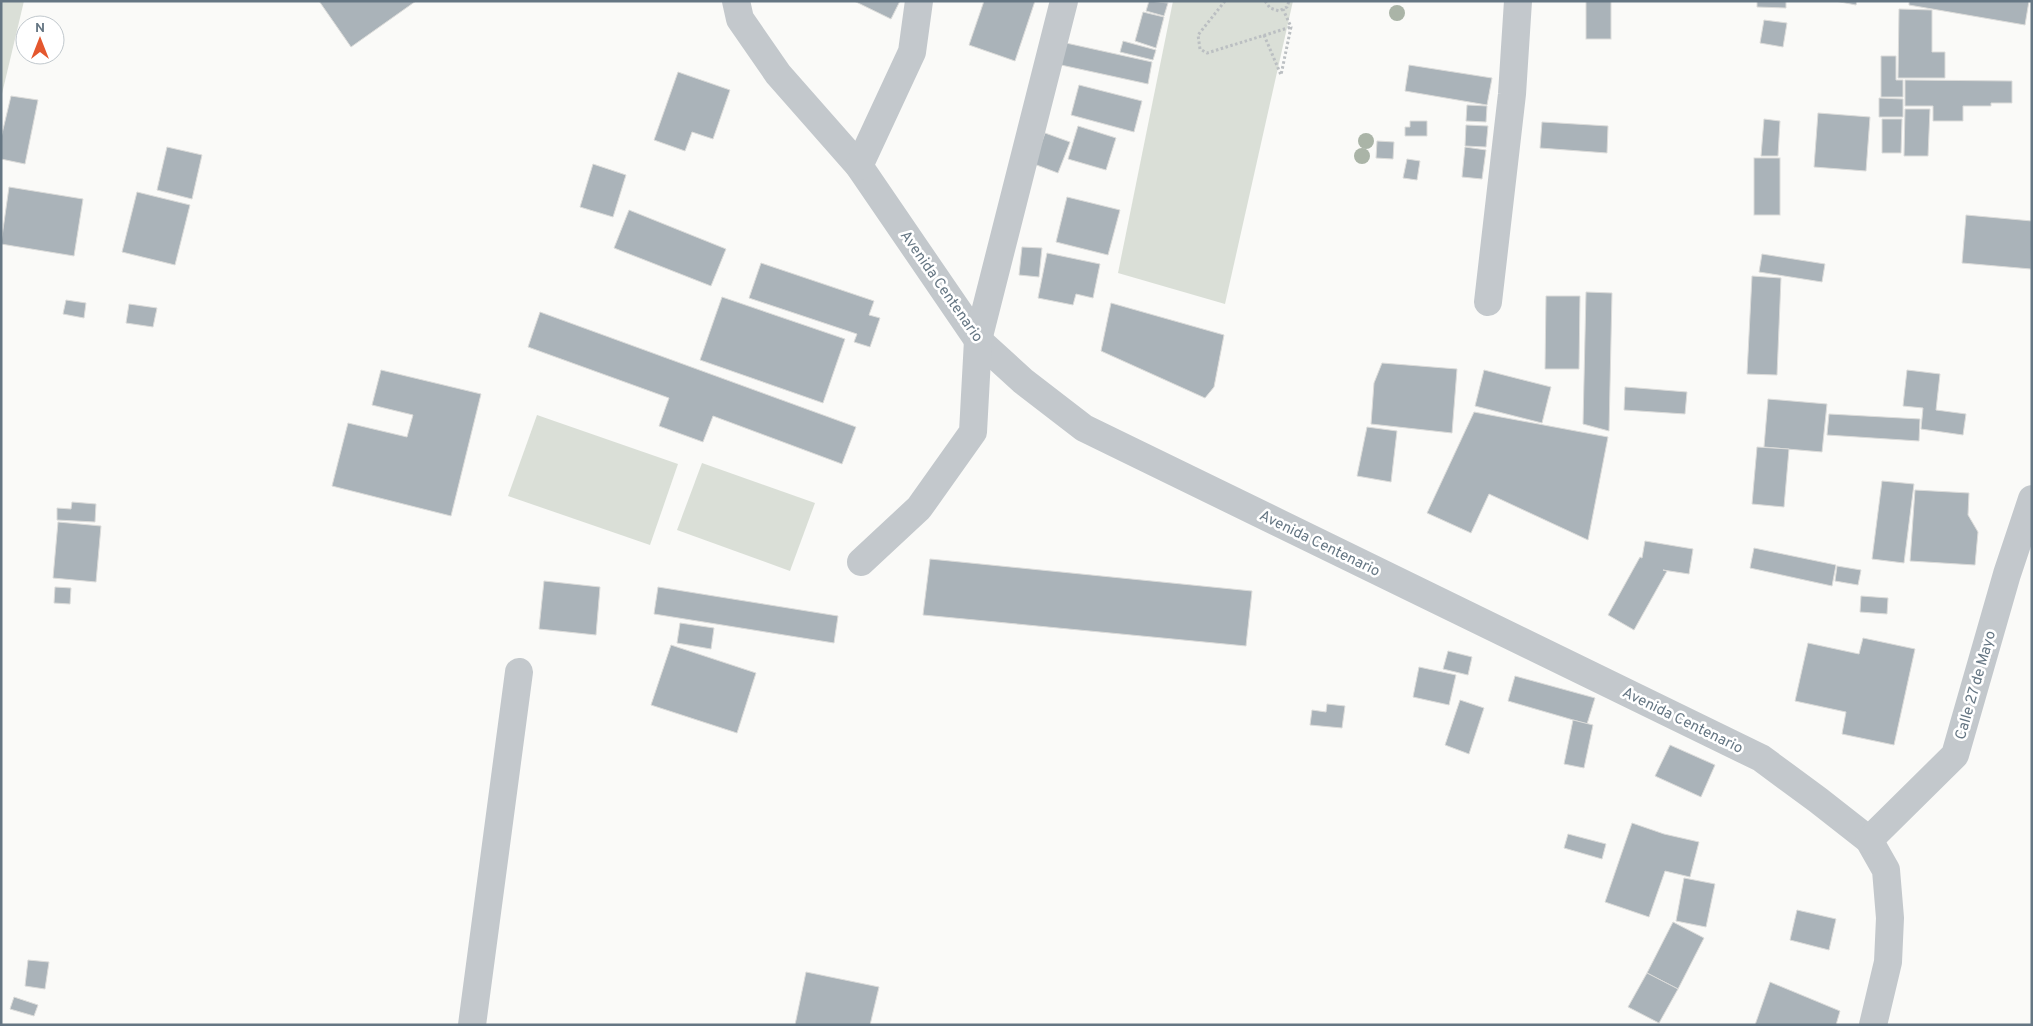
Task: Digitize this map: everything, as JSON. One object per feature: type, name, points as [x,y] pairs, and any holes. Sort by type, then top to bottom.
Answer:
[{"type":"street","name":"Avenida Centenario","points":[[736,1],[740,19],[778,74],[859,166],[978,340],[1023,381],[1084,428],[1761,758],[1869,840],[1886,870],[1890,918],[1888,962],[1873,1025]]},
{"type":"street","points":[[859,166],[912,52],[918,1]]},
{"type":"street","points":[[861,562],[919,508],[973,432],[978,340],[1064,1]]},
{"type":"street","points":[[1488,302],[1512,94],[1518,1]]},
{"type":"street","name":"Calle 27 de Mayo","points":[[1869,840],[1955,756],[2007,574],[2032,499]]},
{"type":"street","points":[[472,1025],[520,672]]},
{"type":"path","points":[[1225,1],[1198,35],[1200,49],[1207,53],[1291,26]]},
{"type":"path","points":[[1265,1],[1270,8],[1279,11],[1283,10],[1290,1]]},
{"type":"path","points":[[1264,35],[1281,75],[1291,26],[1283,10]]},
{"type":"shaded area","points":[[1,1],[24,1],[21,15],[15,15],[15,39],[1,98]]},
{"type":"shaded area","points":[[1173,1],[1293,1],[1225,304],[1118,273]]},
{"type":"shaded area","points":[[537,415],[678,464],[650,545],[508,496]]},
{"type":"shaded area","points":[[702,463],[815,503],[790,571],[677,530]]},
{"type":"building","points":[[319,1],[416,1],[351,47]]},
{"type":"building","points":[[854,1],[900,1],[891,19]]},
{"type":"building","points":[[984,1],[1035,1],[1015,61],[969,45]]},
{"type":"building","points":[[1149,1],[1168,3],[1164,16],[1146,11]]},
{"type":"building","points":[[1586,1],[1611,1],[1611,39],[1586,39]]},
{"type":"building","points":[[1757,1],[1786,1],[1786,8],[1757,7]]},
{"type":"building","points":[[1835,1],[1857,1],[1856,5]]},
{"type":"building","points":[[1909,1],[2029,1],[2025,25],[1909,5]]},
{"type":"building","points":[[1899,9],[1932,10],[1932,52],[1945,52],[1945,78],[1898,78]]},
{"type":"building","points":[[1143,12],[1164,17],[1156,48],[1135,41]]},
{"type":"building","points":[[1764,20],[1787,23],[1783,47],[1760,43]]},
{"type":"building","points":[[1123,41],[1156,50],[1153,60],[1120,52]]},
{"type":"building","points":[[1066,43],[1152,62],[1148,84],[1061,65]]},
{"type":"building","points":[[1881,56],[1896,56],[1896,80],[1903,80],[1903,97],[1881,97]]},
{"type":"building","points":[[1409,65],[1492,78],[1487,105],[1405,91]]},
{"type":"building","points":[[678,72],[730,90],[713,139],[692,132],[685,151],[654,140]]},
{"type":"building","points":[[1905,80],[2012,81],[2012,103],[1991,103],[1991,106],[1963,106],[1963,121],[1933,121],[1933,106],[1905,106]]},
{"type":"building","points":[[1079,85],[1142,101],[1134,132],[1071,115]]},
{"type":"building","points":[[11,96],[38,100],[25,164],[1,159],[1,138]]},
{"type":"building","points":[[1879,98],[1903,99],[1903,117],[1879,117]]},
{"type":"building","points":[[1467,105],[1487,106],[1486,122],[1466,121]]},
{"type":"building","points":[[1905,109],[1930,109],[1928,156],[1904,156]]},
{"type":"building","points":[[1818,113],[1870,117],[1866,171],[1814,167]]},
{"type":"building","points":[[1764,119],[1780,121],[1778,156],[1761,156]]},
{"type":"building","points":[[1882,119],[1902,119],[1901,153],[1882,153]]},
{"type":"building","points":[[1410,121],[1427,121],[1427,136],[1405,136],[1405,127],[1410,127]]},
{"type":"building","points":[[1542,122],[1608,126],[1607,153],[1540,148]]},
{"type":"building","points":[[1466,125],[1488,126],[1486,147],[1465,146]]},
{"type":"building","points":[[1078,126],[1116,138],[1106,170],[1068,159]]},
{"type":"building","points":[[1045,133],[1070,142],[1058,173],[1034,164]]},
{"type":"building","points":[[1377,141],[1394,142],[1393,159],[1376,158]]},
{"type":"building","points":[[167,147],[202,155],[192,199],[157,190]]},
{"type":"building","points":[[1465,147],[1486,150],[1482,179],[1462,177]]},
{"type":"building","points":[[1754,158],[1780,158],[1780,215],[1754,215]]},
{"type":"building","points":[[1407,159],[1420,161],[1417,180],[1403,178]]},
{"type":"building","points":[[593,164],[626,175],[613,217],[580,207]]},
{"type":"building","points":[[9,187],[83,199],[74,256],[1,244]]},
{"type":"building","points":[[137,192],[190,205],[175,265],[122,252]]},
{"type":"building","points":[[1067,197],[1120,210],[1108,255],[1056,242]]},
{"type":"building","points":[[629,210],[726,249],[711,286],[614,248]]},
{"type":"building","points":[[1966,215],[2032,221],[2031,269],[1962,263]]},
{"type":"building","points":[[1022,247],[1042,248],[1039,277],[1019,275]]},
{"type":"building","points":[[1047,253],[1100,264],[1093,298],[1076,294],[1073,305],[1038,298]]},
{"type":"building","points":[[1762,254],[1825,264],[1822,282],[1759,272]]},
{"type":"building","points":[[761,263],[874,301],[869,315],[880,318],[870,347],[854,342],[857,334],[749,298]]},
{"type":"building","points":[[1752,276],[1781,278],[1777,375],[1747,374]]},
{"type":"building","points":[[1586,292],[1612,293],[1609,431],[1583,424]]},
{"type":"building","points":[[1546,296],[1580,296],[1579,369],[1545,369]]},
{"type":"building","points":[[722,297],[845,339],[823,403],[700,360]]},
{"type":"building","points":[[66,300],[86,303],[84,318],[63,314]]},
{"type":"building","points":[[1111,303],[1224,335],[1214,387],[1205,398],[1101,351]]},
{"type":"building","points":[[129,304],[157,308],[153,327],[126,323]]},
{"type":"building","points":[[540,312],[856,427],[842,464],[713,416],[703,442],[659,426],[669,398],[528,347]]},
{"type":"building","points":[[1382,363],[1457,369],[1452,433],[1371,424],[1374,383]]},
{"type":"building","points":[[381,370],[481,394],[451,516],[332,486],[348,423],[407,437],[413,415],[372,405]]},
{"type":"building","points":[[1484,370],[1551,387],[1542,423],[1475,406]]},
{"type":"building","points":[[1907,370],[1940,374],[1936,410],[1966,414],[1963,435],[1921,429],[1923,408],[1903,406]]},
{"type":"building","points":[[1625,387],[1687,392],[1685,414],[1624,410]]},
{"type":"building","points":[[1768,399],[1827,404],[1822,452],[1764,447]]},
{"type":"building","points":[[1474,412],[1608,437],[1588,540],[1489,494],[1471,533],[1427,513]]},
{"type":"building","points":[[1829,414],[1920,419],[1919,441],[1827,435]]},
{"type":"building","points":[[1367,427],[1397,431],[1391,482],[1357,476]]},
{"type":"building","points":[[1757,447],[1789,449],[1784,507],[1752,504]]},
{"type":"building","points":[[1882,481],[1914,484],[1904,563],[1872,559]]},
{"type":"building","points":[[1915,490],[1969,493],[1968,515],[1978,532],[1975,565],[1910,561]]},
{"type":"building","points":[[72,502],[96,504],[95,522],[57,520],[57,508],[71,509]]},
{"type":"building","points":[[58,522],[101,526],[96,582],[53,578]]},
{"type":"building","points":[[1645,541],[1693,549],[1689,574],[1663,570],[1667,571],[1634,630],[1608,615],[1640,557],[1642,558]]},
{"type":"building","points":[[1754,548],[1836,565],[1832,586],[1750,568]]},
{"type":"building","points":[[930,559],[1252,591],[1246,646],[923,615]]},
{"type":"building","points":[[1837,566],[1861,570],[1858,585],[1835,581]]},
{"type":"building","points":[[544,581],[600,587],[596,635],[539,629]]},
{"type":"building","points":[[55,587],[71,588],[70,604],[54,603]]},
{"type":"building","points":[[658,587],[838,616],[834,643],[654,614]]},
{"type":"building","points":[[1861,596],[1888,598],[1887,614],[1860,612]]},
{"type":"building","points":[[680,623],[714,628],[711,649],[677,643]]},
{"type":"building","points":[[1863,638],[1915,649],[1894,745],[1842,734],[1846,712],[1795,701],[1808,643],[1859,654]]},
{"type":"building","points":[[671,645],[756,673],[737,733],[651,705]]},
{"type":"building","points":[[1448,651],[1472,657],[1468,675],[1443,669]]},
{"type":"building","points":[[1419,667],[1456,675],[1449,705],[1413,697]]},
{"type":"building","points":[[1515,676],[1595,698],[1587,724],[1508,701]]},
{"type":"building","points":[[1460,700],[1484,708],[1469,754],[1445,745]]},
{"type":"building","points":[[1327,704],[1345,706],[1342,728],[1310,725],[1312,710],[1326,712]]},
{"type":"building","points":[[1573,720],[1593,725],[1584,768],[1564,764]]},
{"type":"building","points":[[1670,745],[1715,765],[1701,797],[1655,776]]},
{"type":"building","points":[[1632,823],[1664,834],[1699,842],[1690,877],[1665,871],[1649,917],[1605,902]]},
{"type":"building","points":[[1568,834],[1606,844],[1602,859],[1564,848]]},
{"type":"building","points":[[1684,878],[1715,884],[1706,927],[1676,921]]},
{"type":"building","points":[[1797,910],[1836,919],[1829,950],[1790,940]]},
{"type":"building","points":[[1673,922],[1704,938],[1678,989],[1647,973]]},
{"type":"building","points":[[28,960],[49,962],[45,989],[25,986]]},
{"type":"building","points":[[806,972],[879,987],[870,1025],[795,1025]]},
{"type":"building","points":[[1647,973],[1678,989],[1659,1023],[1628,1007]]},
{"type":"building","points":[[1770,982],[1840,1011],[1836,1025],[1755,1025]]},
{"type":"building","points":[[14,997],[38,1005],[34,1016],[10,1009]]}]
